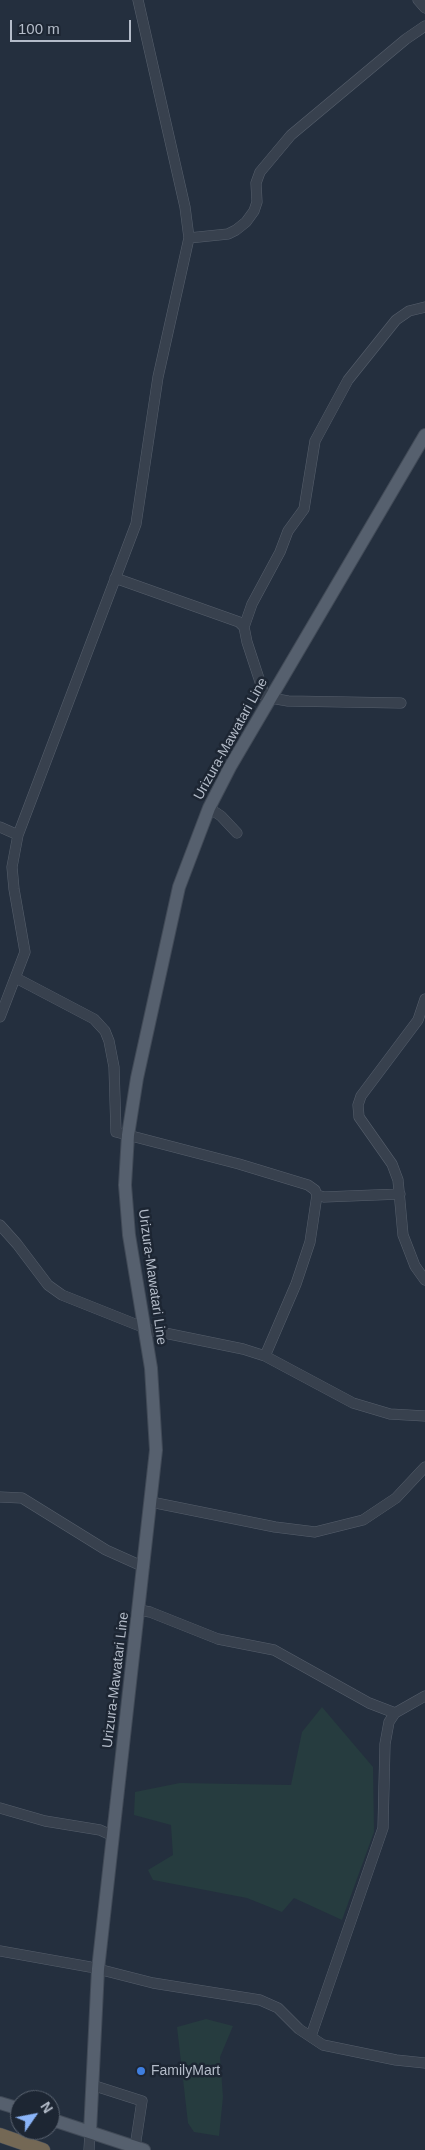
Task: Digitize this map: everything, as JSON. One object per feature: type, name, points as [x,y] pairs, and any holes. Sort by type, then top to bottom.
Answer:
[{"type":"highway","points":[[0,2135],[43,2150]]},
{"type":"main road","name":"Urizura-Mawatari Line","points":[[90,2132],[98,1969],[156,1450],[155,1409],[126,1205],[125,1166],[128,1135],[138,1078],[179,887],[209,808],[425,435]]},
{"type":"main road","points":[[60,2122],[140,2149]]},
{"type":"street","points":[[0,1017],[25,952],[12,867],[18,835],[136,524],[158,377],[188,238],[182,190],[138,0]]},
{"type":"street","points":[[418,0],[425,8]]},
{"type":"street","points":[[188,238],[228,234],[241,226],[254,211],[257,202],[256,183],[260,172],[291,135],[406,39],[425,26]]},
{"type":"street","points":[[244,626],[252,604],[280,552],[288,532],[304,509],[314,441],[343,388],[396,320],[409,311],[425,306]]},
{"type":"street","points":[[115,578],[239,622],[244,626],[265,697],[288,701],[401,703]]},
{"type":"street","points":[[209,808],[221,816],[237,833]]},
{"type":"street","points":[[0,827],[18,835]]},
{"type":"street","points":[[16,978],[94,1019],[104,1032],[109,1041],[114,1067],[116,1132],[273,1174],[308,1185],[315,1190],[310,1242],[296,1284],[265,1356]]},
{"type":"street","points":[[425,999],[418,1020],[361,1096],[358,1105],[359,1117],[392,1164],[398,1180],[403,1235],[415,1266],[425,1280]]},
{"type":"street","points":[[316,1195],[324,1197],[400,1194]]},
{"type":"street","points":[[0,1226],[17,1244],[48,1285],[62,1295],[163,1334],[243,1349],[265,1356],[353,1403],[390,1414],[425,1416]]},
{"type":"street","points":[[151,1502],[275,1527],[315,1532],[362,1520],[396,1498],[425,1467]]},
{"type":"street","points":[[0,1497],[22,1498],[106,1550],[144,1567]]},
{"type":"street","points":[[139,1610],[150,1612],[218,1639],[274,1650],[369,1703],[396,1713]]},
{"type":"street","points":[[312,2036],[383,1828],[385,1744],[389,1722],[396,1713],[425,1696]]},
{"type":"street","points":[[0,1808],[45,1822],[100,1830],[113,1836]]},
{"type":"street","points":[[0,1951],[98,1969],[152,1983],[260,2000],[278,2008],[299,2030],[312,2036],[323,2045],[396,2060],[425,2062]]},
{"type":"street","points":[[92,2085],[142,2101],[140,2149]]},
{"type":"street","points":[[89,2150],[90,2132]]},
{"type":"green space","points":[[322,1707],[373,1767],[374,1832],[342,1920],[294,1898],[282,1912],[247,1898],[153,1880],[148,1870],[173,1855],[171,1825],[134,1815],[135,1792],[180,1783],[291,1785],[302,1732]]},
{"type":"green space","points":[[206,2019],[233,2026],[220,2057],[223,2097],[219,2136],[194,2132],[188,2123],[177,2027]]},
{"type":"place","name":"FamilyMart","points":[[141,2071]]}]
